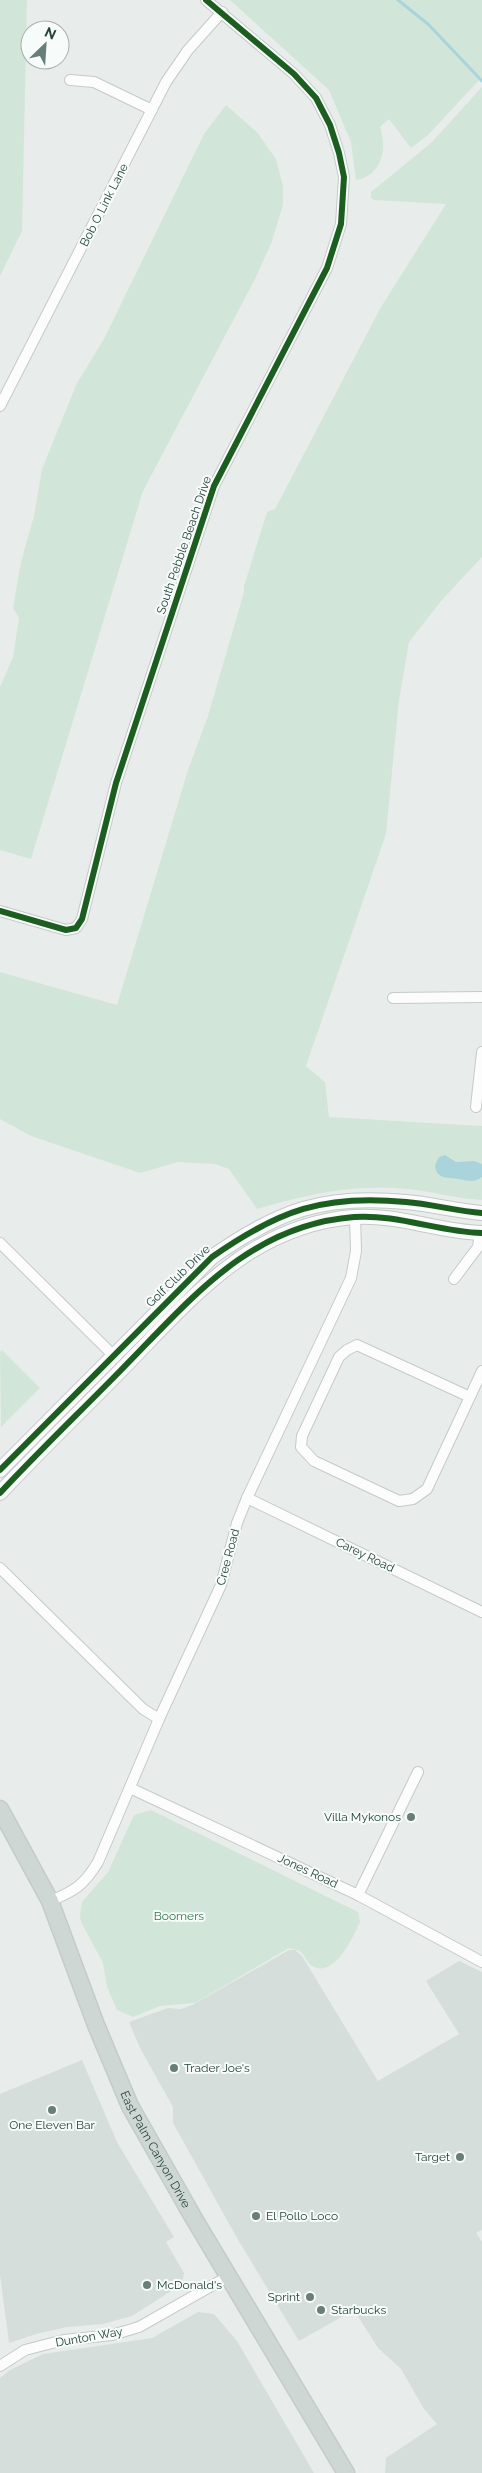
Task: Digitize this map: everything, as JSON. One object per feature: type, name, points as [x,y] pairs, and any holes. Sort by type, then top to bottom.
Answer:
[{"type":"main road","name":"East Palm Canyon Drive","points":[[0,1809],[50,1901],[96,2025],[130,2106],[346,2473]]},
{"type":"street","name":"South Pebble Beach Drive","points":[[0,912],[66,930],[76,928],[82,919],[116,783],[214,486],[334,250],[344,198],[344,177],[330,125],[316,98],[294,74],[206,0]]},
{"type":"street","name":"Bob O Link Lane","points":[[0,406],[166,82],[188,50],[222,12]]},
{"type":"street","points":[[70,80],[94,82],[152,110]]},
{"type":"street","points":[[393,998],[482,997]]},
{"type":"street","points":[[476,1107],[482,1052]]},
{"type":"street","name":"Golf Club Drive","points":[[1,1467],[212,1257],[249,1231],[277,1217],[312,1206],[356,1199],[408,1202],[450,1210],[482,1213]]},
{"type":"street","points":[[0,1493],[186,1304],[227,1266],[276,1236],[303,1226],[355,1217],[392,1218],[481,1233],[478,1247],[454,1279]]},
{"type":"street","name":"Cree Road","points":[[50,1901],[68,1894],[87,1881],[98,1862],[158,1719],[221,1585],[237,1523],[351,1278],[356,1251],[355,1217]]},
{"type":"street","points":[[0,1243],[113,1356]]},
{"type":"street","points":[[470,1397],[357,1344],[339,1357],[302,1436],[301,1447],[314,1461],[398,1501],[414,1500],[427,1490],[470,1397],[482,1371]]},
{"type":"street","name":"Carey Road","points":[[248,1498],[482,1612]]},
{"type":"street","points":[[0,1568],[143,1709],[158,1719]]},
{"type":"street","points":[[358,1895],[418,1772]]},
{"type":"street","name":"Jones Road","points":[[130,1788],[358,1895],[482,1962]]},
{"type":"street","name":"Dunton Way","points":[[0,2366],[25,2350],[64,2340],[112,2335],[139,2327],[229,2276]]},
{"type":"shaded area","points":[[289,1950],[295,1950],[302,1956],[378,2081],[459,2034],[426,1981],[459,1961],[482,1972],[482,2230],[476,2233],[482,2242],[482,2473],[385,2473],[386,2458],[437,2424],[424,2409],[401,2369],[378,2348],[354,2310],[299,2341],[237,2238],[173,2123],[173,2107],[140,2048],[129,2022],[168,2008],[181,2009],[194,2004]]},
{"type":"shaded area","points":[[82,2060],[117,2142],[174,2237],[166,2242],[184,2273],[182,2284],[132,2316],[103,2324],[67,2327],[9,2343],[0,2275],[0,2094]]},
{"type":"shaded area","points":[[198,2312],[214,2314],[237,2341],[314,2473],[0,2473],[0,2378],[10,2370],[43,2354],[152,2338]]},
{"type":"green space","points":[[0,0],[27,0],[27,20],[20,20],[20,70],[25,70],[22,231],[0,276]]},
{"type":"green space","points":[[230,0],[482,0],[482,77],[428,135],[411,148],[389,119],[380,127],[383,152],[377,167],[365,177],[356,180],[351,142],[329,90]]},
{"type":"green space","points":[[482,87],[482,557],[442,600],[409,642],[399,700],[386,834],[306,1066],[325,1082],[329,1117],[482,1126],[482,1200],[407,1189],[368,1188],[312,1195],[257,1209],[229,1169],[215,1164],[178,1162],[140,1173],[31,1136],[0,1119],[0,972],[117,1005],[188,770],[208,716],[244,592],[244,586],[267,512],[275,509],[381,307],[446,204],[374,200],[371,198],[371,192],[431,143]]},
{"type":"green space","points":[[226,105],[257,132],[276,159],[283,186],[283,205],[271,244],[254,281],[143,491],[31,859],[0,850],[0,687],[13,657],[19,618],[13,608],[21,562],[34,516],[42,469],[77,383],[104,339],[204,134]]},
{"type":"green space","points":[[2,1350],[40,1388],[1,1427],[0,1352]]},
{"type":"green space","name":"Boomers","points":[[151,1810],[358,1912],[360,1922],[348,1946],[335,1962],[328,1967],[312,1966],[300,1951],[289,1948],[195,2003],[160,2006],[133,2017],[117,2010],[107,1987],[103,1963],[81,1922],[82,1902],[108,1872],[134,1815]]},
{"type":"water","points":[[445,1155],[456,1162],[474,1161],[482,1164],[482,1177],[471,1181],[447,1178],[440,1175],[435,1165],[439,1157]]},
{"type":"waterway","points":[[398,0],[428,24],[482,81]]},
{"type":"cycle path","points":[[0,911],[66,930],[76,928],[82,919],[116,783],[214,486],[327,268],[341,224],[344,177],[330,125],[316,98],[294,74],[206,0]]},
{"type":"cycle path","points":[[0,1470],[212,1257],[259,1227],[303,1209],[326,1203],[351,1201],[406,1202],[482,1213]]},
{"type":"cycle path","points":[[0,1493],[173,1316],[225,1270],[253,1250],[284,1234],[317,1223],[354,1217],[387,1218],[450,1230],[482,1233]]},
{"type":"place","name":"Villa Mykonos","points":[[411,1817]]},
{"type":"place","name":"Trader Joe's","points":[[174,2068]]},
{"type":"place","name":"One Eleven Bar","points":[[52,2110]]},
{"type":"place","name":"Target","points":[[460,2157]]},
{"type":"place","name":"El Pollo Loco","points":[[256,2216]]},
{"type":"place","name":"McDonald's","points":[[147,2285]]},
{"type":"place","name":"Sprint","points":[[310,2297]]},
{"type":"place","name":"Starbucks","points":[[321,2310]]}]
